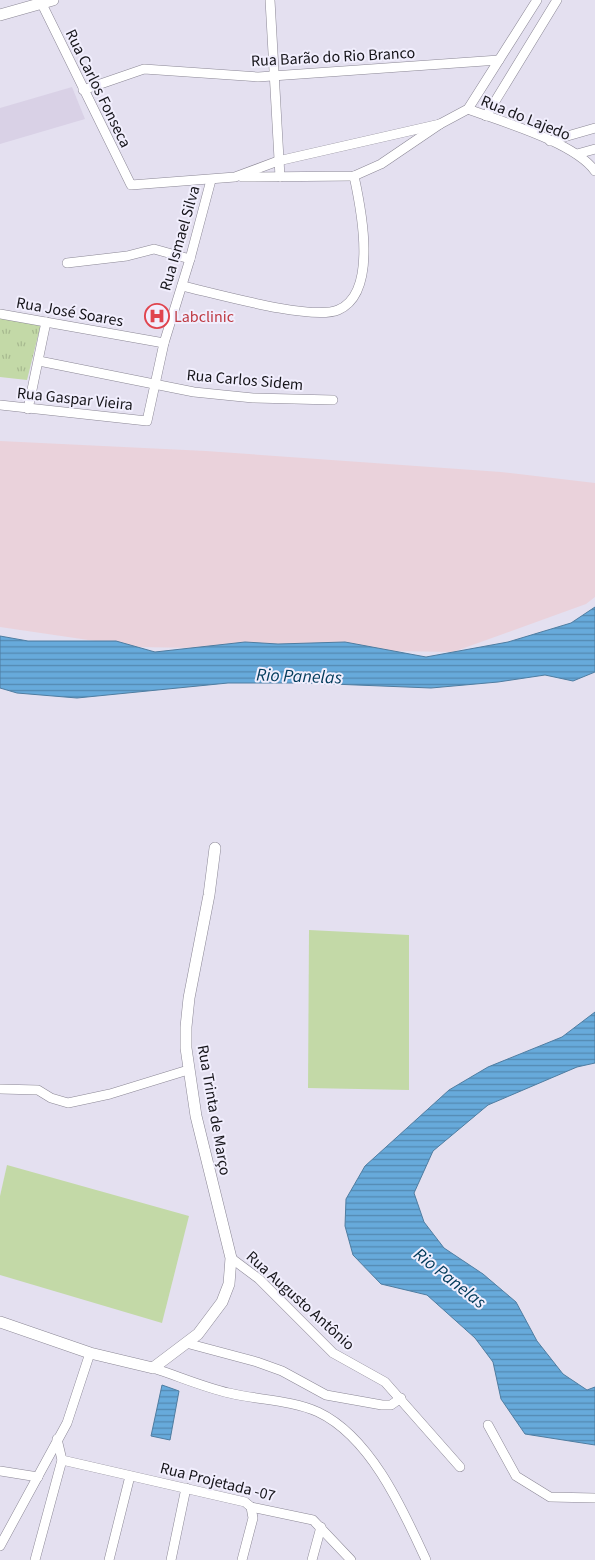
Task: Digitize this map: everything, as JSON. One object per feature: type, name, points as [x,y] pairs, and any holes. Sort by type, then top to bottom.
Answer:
[{"type":"street","points":[[0,15],[40,2],[53,0]]},
{"type":"street","points":[[270,0],[280,177]]},
{"type":"street","points":[[211,180],[235,177],[354,176],[381,164],[440,124],[468,110],[537,0]]},
{"type":"street","points":[[486,116],[557,0]]},
{"type":"street","name":"Rua Carlos Fonseca","points":[[40,2],[130,185],[211,180]]},
{"type":"street","name":"Rua Barão do Rio Branco","points":[[83,90],[144,69],[274,77],[499,60]]},
{"type":"street","name":"Rua do Lajedo","points":[[468,110],[550,141],[577,154],[595,171]]},
{"type":"street","points":[[235,177],[278,161],[440,124]]},
{"type":"street","points":[[550,141],[595,128]]},
{"type":"street","points":[[577,154],[595,149]]},
{"type":"street","points":[[182,286],[282,309],[325,313],[338,310],[349,303],[359,281],[365,240],[364,218],[354,176]]},
{"type":"street","name":"Rua Ismael Silva","points":[[147,421],[164,343],[190,259],[211,180]]},
{"type":"street","points":[[67,263],[128,256],[154,249],[190,259]]},
{"type":"street","name":"Rua José Soares","points":[[0,314],[164,343]]},
{"type":"street","points":[[28,410],[46,322]]},
{"type":"street","name":"Rua Carlos Sidem","points":[[38,361],[154,385],[253,398],[333,400]]},
{"type":"street","name":"Rua Gaspar Vieira","points":[[0,405],[28,410],[147,421]]},
{"type":"street","name":"Rua Trinta de Março","points":[[215,848],[209,895],[201,932],[186,1027],[188,1070],[196,1116],[231,1258]]},
{"type":"street","points":[[0,1089],[38,1090],[52,1098],[68,1103],[110,1094],[188,1070]]},
{"type":"street","points":[[153,1368],[198,1334],[222,1302],[228,1284],[231,1258]]},
{"type":"street","name":"Rua Augusto Antônio","points":[[231,1258],[260,1279],[333,1353],[385,1382],[460,1467]]},
{"type":"street","points":[[0,1322],[90,1353],[153,1368],[230,1393],[294,1405],[318,1412],[337,1424],[382,1471],[426,1560]]},
{"type":"street","points":[[186,1343],[257,1362],[296,1378],[326,1395],[382,1405],[391,1405],[401,1398]]},
{"type":"street","points":[[0,1546],[38,1477],[74,1405],[90,1353]]},
{"type":"street","points":[[488,1425],[516,1476],[550,1497],[595,1498]]},
{"type":"street","points":[[35,1560],[62,1460],[57,1439]]},
{"type":"street","name":"Rua Projetada -07","points":[[62,1460],[245,1502],[251,1507],[313,1520],[351,1560]]},
{"type":"street","points":[[0,1471],[38,1477]]},
{"type":"street","points":[[108,1560],[130,1476]]},
{"type":"street","points":[[171,1560],[186,1488]]},
{"type":"street","points":[[242,1560],[252,1518],[251,1507]]},
{"type":"street","points":[[312,1560],[321,1527]]},
{"type":"shaded area","points":[[72,87],[85,119],[0,144],[0,108]]},
{"type":"shaded area","points":[[0,441],[206,451],[501,472],[595,483],[595,597],[586,604],[453,652],[136,647],[0,627]]},
{"type":"green space","points":[[0,317],[41,324],[27,380],[0,377]]},
{"type":"green space","points":[[309,930],[409,935],[409,1090],[308,1088]]},
{"type":"green space","points":[[7,1165],[189,1216],[162,1323],[0,1275],[0,1196]]},
{"type":"water","name":"Rio Panelas","points":[[595,607],[595,672],[573,681],[545,675],[498,682],[431,688],[307,683],[228,683],[77,698],[17,693],[0,688],[0,636],[28,641],[116,641],[155,652],[245,642],[278,644],[345,642],[426,657],[508,642],[571,623]]},
{"type":"water","name":"Rio Panelas","points":[[595,1012],[595,1063],[577,1067],[488,1105],[433,1151],[414,1193],[424,1222],[444,1248],[483,1274],[516,1302],[537,1341],[563,1374],[587,1390],[595,1387],[595,1445],[525,1434],[501,1399],[493,1362],[475,1338],[427,1295],[381,1284],[353,1255],[345,1226],[346,1199],[365,1166],[449,1090],[488,1067],[562,1037]]},
{"type":"water","points":[[162,1385],[179,1391],[170,1440],[151,1436]]},
{"type":"place","name":"Labclinic","points":[[157,316]]}]
